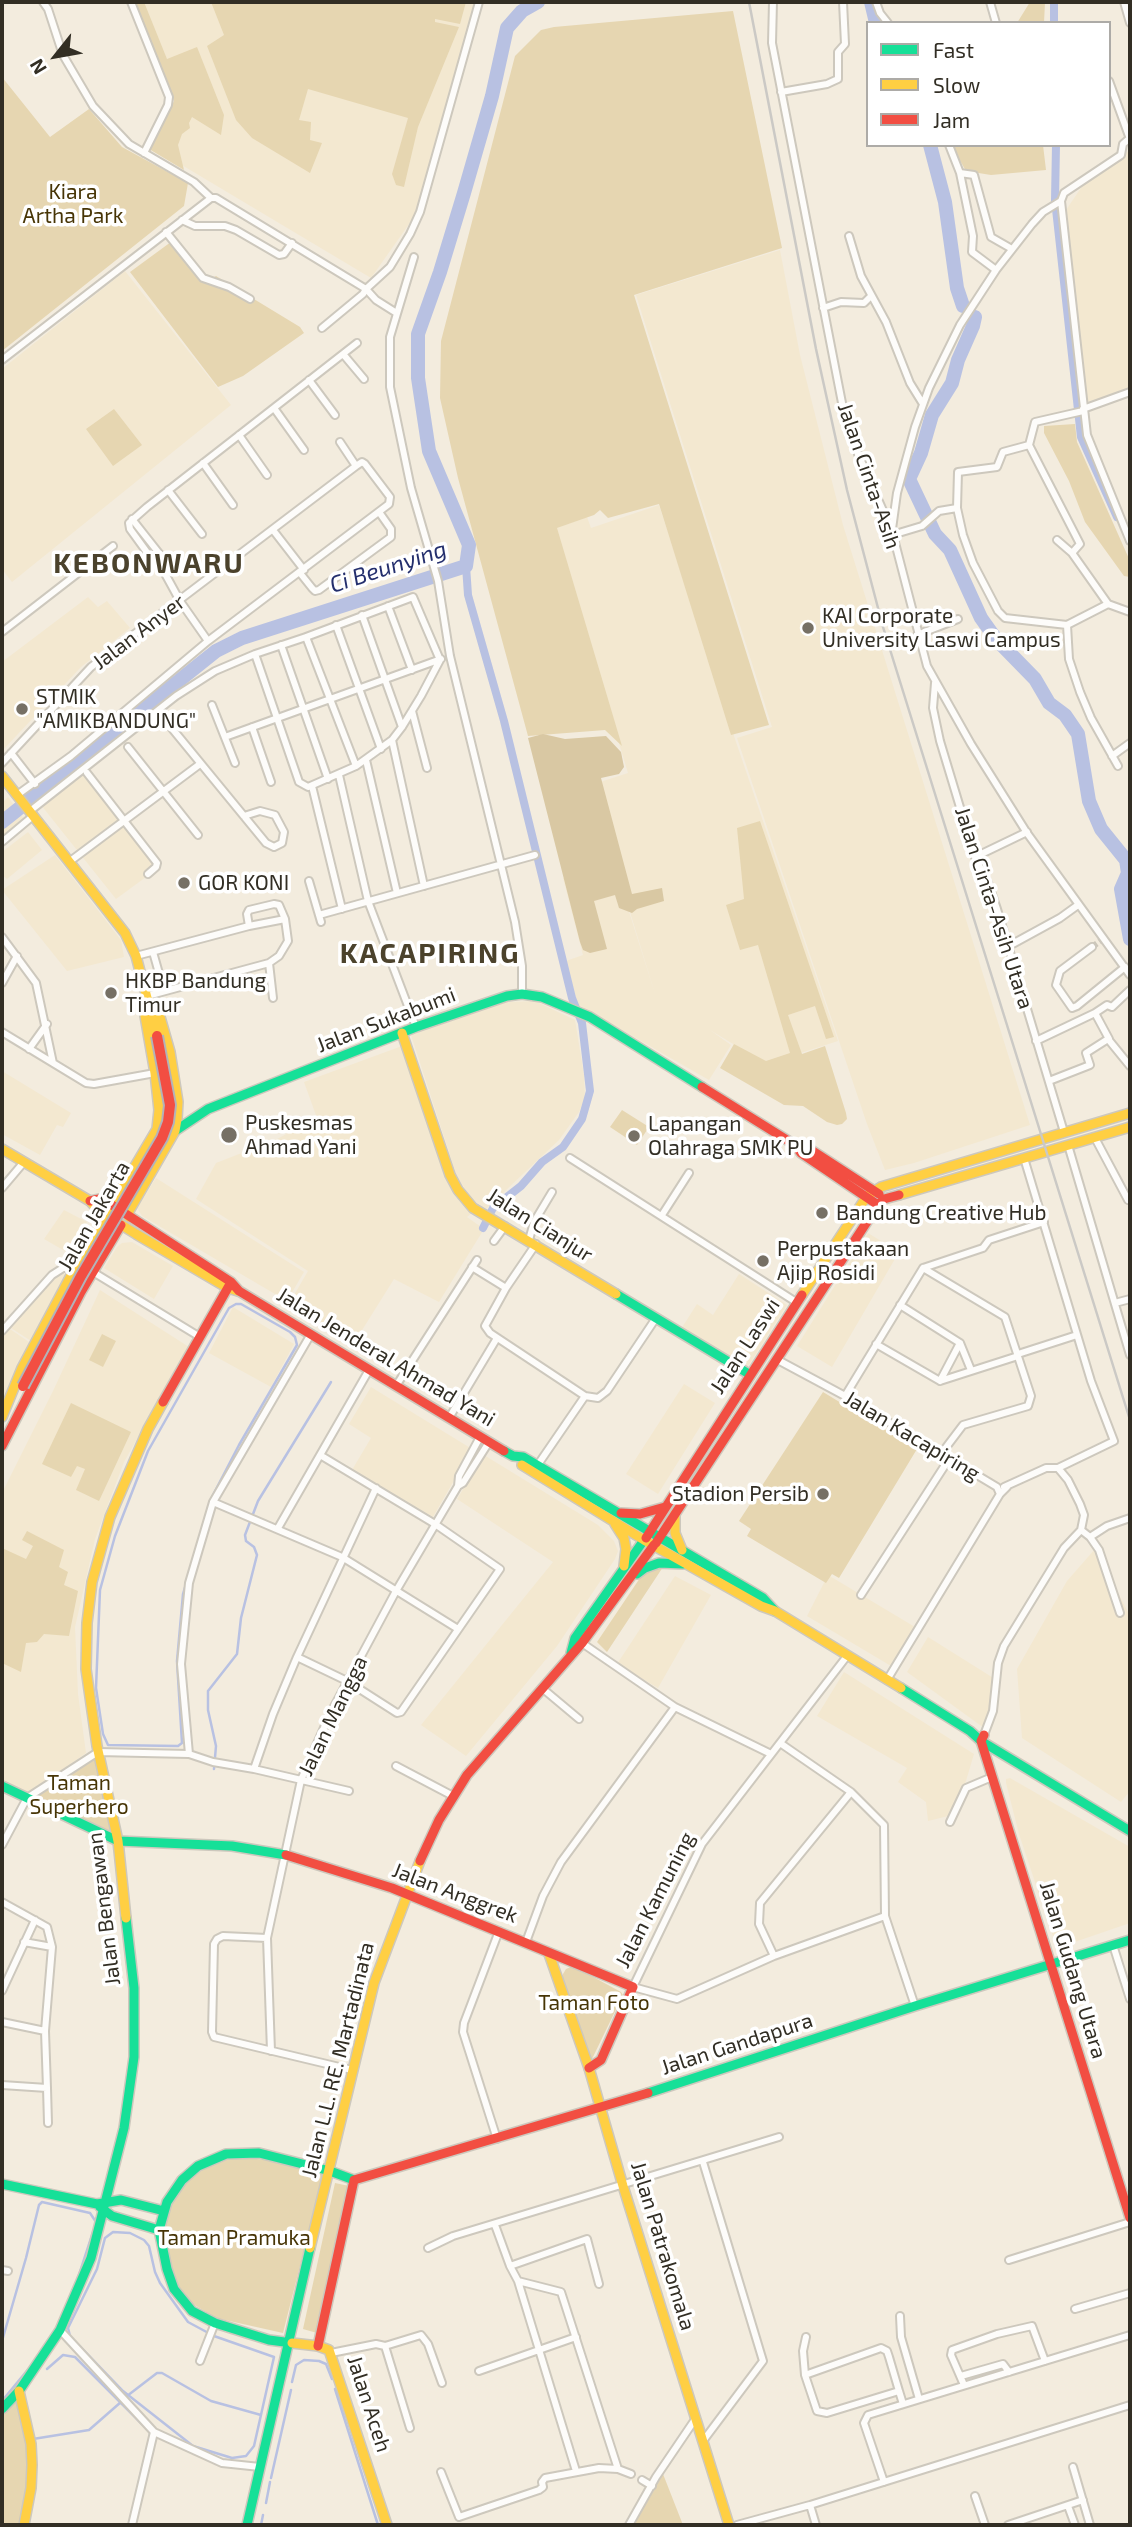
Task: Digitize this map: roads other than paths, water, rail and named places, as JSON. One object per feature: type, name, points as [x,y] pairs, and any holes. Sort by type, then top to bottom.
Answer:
[{"type":"main road","name":"Jalan Jakarta","points":[[2,776],[125,933],[136,956],[148,998],[168,1086],[168,1122],[162,1138],[74,1288],[23,1386],[2,1444]]},
{"type":"main road","name":"Jalan Sukabumi","points":[[175,1131],[208,1109],[416,1027],[507,996],[522,994],[542,997],[586,1015],[881,1202]]},
{"type":"main road","name":"Jalan Jakarta","points":[[2,1417],[22,1368],[75,1268],[157,1129],[159,1110],[145,1010],[148,998]]},
{"type":"main road","name":"Jalan Jakarta","points":[[2,1444],[93,1272],[175,1131],[178,1102],[170,1052],[157,1007],[148,998]]},
{"type":"main road","name":"Jalan Cianjur","points":[[402,1033],[450,1175],[466,1200],[484,1215],[749,1374]]},
{"type":"main road","points":[[178,1102],[192,1110],[208,1109]]},
{"type":"main road","points":[[870,1193],[1130,1113]]},
{"type":"main road","points":[[881,1202],[1130,1127]]},
{"type":"main road","name":"Jalan Jenderal Ahmad Yani","points":[[2,1149],[90,1201],[94,1207],[122,1224],[231,1285],[513,1456],[520,1464],[613,1516],[761,1606],[775,1611],[970,1731],[1130,1823]]},
{"type":"main road","name":"Jalan Laswi","points":[[670,1511],[749,1374],[870,1193]]},
{"type":"main road","name":"Jalan Laswi","points":[[652,1539],[881,1202]]},
{"type":"main road","name":"Jalan Bengawan","points":[[2,2409],[19,2391],[60,2330],[91,2258],[129,2096],[134,2057],[136,2023],[118,1841],[88,1692],[85,1647],[89,1601],[110,1517],[149,1429],[231,1285]]},
{"type":"main road","name":"Jalan Jenderal Ahmad Yani","points":[[513,1456],[537,1466],[613,1516]]},
{"type":"main road","points":[[682,1550],[670,1511],[613,1516],[626,1549],[627,1574],[659,1563],[674,1562],[695,1567]]},
{"type":"main road","name":"Jalan Jenderal Ahmad Yani","points":[[652,1539],[682,1550],[763,1598],[775,1611]]},
{"type":"main road","name":"Jalan L.L. RE. Martadinata","points":[[247,2525],[352,2070],[380,1963],[407,1895],[439,1821],[467,1775],[582,1643],[652,1539]]},
{"type":"main road","name":"Jalan L.L. RE. Martadinata","points":[[571,1653],[575,1638],[627,1574]]},
{"type":"main road","name":"Jalan Gudang Utara","points":[[982,1738],[1130,2220]]},
{"type":"main road","name":"Jalan Anggrek","points":[[2,1786],[118,1841],[232,1846],[284,1854],[407,1895],[632,1987]]},
{"type":"main road","name":"Jalan Jenderal Ahmad Yani","points":[[1076,1794],[1130,1831]]},
{"type":"main road","name":"Jalan Gandapura","points":[[354,2180],[600,2109],[915,2006],[1130,1940]]},
{"type":"main road","name":"Jalan Patrakomala","points":[[549,1954],[589,2068],[729,2525]]},
{"type":"main road","points":[[558,1979],[561,1971],[571,1964]]},
{"type":"main road","name":"Jalan Kamuning","points":[[589,2068],[601,2060],[632,1987]]},
{"type":"main road","points":[[318,2346],[212,2330],[174,2289],[159,2230],[164,2211],[176,2186],[188,2173],[209,2159],[226,2154],[259,2153],[354,2180]]},
{"type":"main road","name":"Jalan Aceh","points":[[354,2180],[318,2346],[331,2353],[387,2525]]},
{"type":"main road","points":[[2,2184],[102,2206],[121,2200],[164,2211]]},
{"type":"main road","points":[[102,2206],[112,2217],[159,2230]]},
{"type":"main road","points":[[19,2391],[31,2444],[32,2465],[32,2488],[24,2525]]},
{"type":"street","points":[[43,2],[48,9],[63,55],[81,88],[120,136],[194,182],[211,198],[216,198],[366,289],[377,301],[395,312]]},
{"type":"street","points":[[131,2],[169,97],[168,105],[144,153]]},
{"type":"street","points":[[322,328],[390,267],[405,244],[420,212],[479,2]]},
{"type":"street","name":"Jalan Cinta-Asih","points":[[773,2],[771,37],[780,92],[847,421],[892,533],[926,666],[1027,832],[1103,939],[1127,963],[1130,975]]},
{"type":"street","points":[[780,92],[827,84],[838,79],[838,52],[845,44],[843,2]]},
{"type":"street","points":[[876,2],[886,21]]},
{"type":"street","points":[[990,2],[995,21]]},
{"type":"street","points":[[1124,2],[1130,23]]},
{"type":"street","points":[[957,508],[939,511],[920,527],[892,533],[897,493],[923,404],[960,325],[996,270],[1037,218],[1057,203],[1062,195],[1121,155],[1123,144],[1130,138],[1111,86]]},
{"type":"street","points":[[950,147],[960,173],[972,236],[972,252],[996,270]]},
{"type":"street","points":[[960,173],[974,175],[991,237],[1012,249]]},
{"type":"street","points":[[2,360],[211,198]]},
{"type":"street","points":[[1057,203],[1082,411],[1089,443],[1127,525],[1130,541]]},
{"type":"street","points":[[182,220],[195,226],[225,226],[279,255],[288,250],[292,243]]},
{"type":"street","points":[[166,232],[203,278],[229,287],[250,299]]},
{"type":"street","points":[[849,236],[861,276],[886,322],[910,383],[923,404]]},
{"type":"street","points":[[414,257],[395,312],[389,343],[390,387],[411,488],[438,581],[450,656],[515,922],[521,956],[522,994]]},
{"type":"street","points":[[822,308],[842,302],[864,303],[871,296]]},
{"type":"street","points":[[208,641],[180,601],[163,570],[153,562],[130,529],[132,519],[357,343]]},
{"type":"street","points":[[343,354],[364,379]]},
{"type":"street","points":[[309,380],[335,415]]},
{"type":"street","points":[[1072,553],[1080,544],[1029,445],[1035,422],[1072,415],[1130,392]]},
{"type":"street","points":[[274,408],[304,450]]},
{"type":"street","points":[[239,435],[267,475]]},
{"type":"street","points":[[18,796],[208,641],[389,503],[390,497],[365,464],[362,462],[356,466],[340,442]]},
{"type":"street","points":[[1029,445],[1003,453],[997,467],[959,471],[957,508],[970,555],[1000,614],[1005,618],[1067,625],[1108,604]]},
{"type":"street","points":[[203,463],[233,505]]},
{"type":"street","name":"Jalan Anyer","points":[[2,763],[91,667],[356,466]]},
{"type":"street","points":[[168,490],[202,534]]},
{"type":"street","points":[[274,530],[315,591],[391,537],[391,529],[379,512]]},
{"type":"street","points":[[1057,540],[1072,553],[1108,604],[1130,612]]},
{"type":"street","points":[[2,632],[113,546]]},
{"type":"street","points":[[2,842],[30,813],[176,696],[215,671],[255,654],[413,597],[440,660]]},
{"type":"street","points":[[388,606],[412,670]]},
{"type":"street","points":[[362,615],[402,727]]},
{"type":"street","points":[[917,635],[958,619]]},
{"type":"street","points":[[336,625],[381,749]]},
{"type":"street","points":[[1067,625],[1069,659],[1086,708],[1118,766]]},
{"type":"street","points":[[306,637],[356,766]]},
{"type":"street","points":[[281,645],[328,779]]},
{"type":"street","points":[[255,654],[299,782],[304,786],[312,786],[339,775],[366,760],[392,740],[412,711],[440,660]]},
{"type":"street","points":[[225,737],[450,656]]},
{"type":"street","name":"Jalan Cinta-Asih Utara","points":[[935,682],[933,708],[940,741],[976,858],[988,883],[1063,1132]]},
{"type":"street","points":[[212,705],[235,763]]},
{"type":"street","points":[[412,711],[426,768]]},
{"type":"street","points":[[161,715],[200,764],[268,845],[277,847],[282,843],[284,832],[275,815],[260,811],[244,816]]},
{"type":"street","points":[[252,727],[271,782]]},
{"type":"street","points":[[392,740],[424,886]]},
{"type":"street","points":[[1112,756],[1130,743]]},
{"type":"street","points":[[128,747],[198,835]]},
{"type":"street","points":[[11,753],[35,784]]},
{"type":"street","points":[[366,760],[397,893]]},
{"type":"street","points":[[69,862],[200,764]]},
{"type":"street","points":[[87,773],[157,863],[148,874]]},
{"type":"street","points":[[339,775],[368,901],[416,1027]]},
{"type":"street","points":[[312,786],[342,909]]},
{"type":"street","points":[[976,858],[1027,832]]},
{"type":"street","points":[[309,881],[320,918],[368,901],[535,855]]},
{"type":"street","points":[[148,998],[164,991],[269,963],[279,956],[288,941],[282,909],[274,904],[249,910],[249,926]]},
{"type":"street","points":[[1007,947],[1078,905]]},
{"type":"street","points":[[136,956],[285,919]]},
{"type":"street","points":[[2,937],[35,979],[47,1024],[53,1063]]},
{"type":"street","points":[[1092,947],[1059,972],[1056,985],[1072,1008],[1127,963]]},
{"type":"street","points":[[153,952],[164,991]]},
{"type":"street","points":[[2,983],[17,956]]},
{"type":"street","points":[[269,963],[273,998]]},
{"type":"street","points":[[1036,1041],[1107,1005],[1112,1007],[1130,990]]},
{"type":"street","points":[[1095,1013],[1109,1039],[1130,1066]]},
{"type":"street","points":[[29,1049],[47,1024]]},
{"type":"street","points":[[2,1032],[79,1080],[94,1084],[155,1073]]},
{"type":"street","points":[[1049,1081],[1090,1065],[1086,1053],[1109,1039]]},
{"type":"street","points":[[1095,1138],[1128,1200]]},
{"type":"street","points":[[1068,1145],[1130,1355]]},
{"type":"street","points":[[570,1158],[796,1302]]},
{"type":"street","points":[[998,1490],[1046,1468],[1058,1468],[1114,1441],[1077,1335],[1024,1158]]},
{"type":"street","points":[[2,1188],[24,1163]]},
{"type":"street","points":[[663,1216],[690,1174]]},
{"type":"street","points":[[552,1192],[534,1222],[532,1242],[485,1326],[487,1330],[585,1396],[598,1398],[607,1391],[656,1318]]},
{"type":"street","points":[[845,1396],[923,1268],[983,1248],[989,1240],[1044,1222]]},
{"type":"street","points":[[495,1241],[501,1224]]},
{"type":"street","points":[[396,1386],[477,1260]]},
{"type":"street","points":[[472,1267],[506,1288]]},
{"type":"street","points":[[2,1331],[52,1275],[62,1268],[75,1268]]},
{"type":"street","points":[[923,1268],[1005,1317],[1031,1396],[1028,1406],[963,1425],[941,1454]]},
{"type":"street","points":[[93,1272],[200,1337]]},
{"type":"street","points":[[1115,1303],[1130,1299]]},
{"type":"street","points":[[900,1305],[960,1343],[971,1370]]},
{"type":"street","points":[[189,1754],[181,1664],[189,1583],[213,1502],[311,1334]]},
{"type":"street","points":[[876,1344],[940,1381],[1077,1335]]},
{"type":"street","points":[[449,1418],[498,1338]]},
{"type":"street","points":[[940,1381],[960,1343]]},
{"type":"street","name":"Jalan Kacapiring","points":[[776,1359],[845,1396],[998,1490],[887,1680]]},
{"type":"street","points":[[278,1528],[369,1370]]},
{"type":"street","points":[[537,1466],[585,1396]]},
{"type":"street","name":"Jalan Mangga","points":[[271,2051],[267,1938],[301,1780],[348,1681],[396,1591],[458,1486],[465,1481],[485,1439]]},
{"type":"street","points":[[297,1657],[348,1681],[397,1713],[401,1712],[500,1569],[435,1524],[320,1455]]},
{"type":"street","points":[[861,1595],[949,1459]]},
{"type":"street","points":[[982,1738],[993,1711],[998,1663],[1004,1646],[1064,1548],[1081,1530],[1084,1516],[1080,1504],[1068,1480],[1058,1468]]},
{"type":"street","points":[[254,1769],[297,1657],[376,1488]]},
{"type":"street","points":[[213,1502],[342,1558],[458,1629]]},
{"type":"street","points":[[1090,1537],[1107,1525],[1130,1518]]},
{"type":"street","points":[[1081,1530],[1099,1550],[1120,1612]]},
{"type":"street","points":[[582,1643],[675,1707],[771,1754]]},
{"type":"street","name":"Jalan Kamuning","points":[[632,1987],[702,1844],[847,1656]]},
{"type":"street","points":[[542,1688],[579,1719]]},
{"type":"street","points":[[526,1942],[543,1896],[561,1862],[675,1707]]},
{"type":"street","points":[[780,1743],[851,1792],[884,1825],[885,1916],[915,2006]]},
{"type":"street","points":[[2,1845],[27,1798],[98,1752],[189,1754],[216,1763],[349,1791]]},
{"type":"street","points":[[396,1766],[453,1796]]},
{"type":"street","points":[[950,1822],[966,1788],[992,1777]]},
{"type":"street","points":[[774,1956],[759,1924],[760,1903],[851,1792]]},
{"type":"street","points":[[2,1902],[50,1930],[52,1947],[45,2031],[48,2123]]},
{"type":"street","name":"Jalan Anggrek","points":[[632,1987],[677,1999],[774,1956],[885,1916]]},
{"type":"street","points":[[2,1991],[35,1920]]},
{"type":"street","points":[[497,2139],[463,2032],[499,1931]]},
{"type":"street","points":[[267,1938],[223,1936],[214,1944],[212,2032],[218,2039],[352,2070]]},
{"type":"street","points":[[24,1942],[52,1947]]},
{"type":"street","points":[[1113,1945],[1130,1999]]},
{"type":"street","points":[[2,2022],[45,2031]]},
{"type":"street","points":[[2,2085],[47,2088]]},
{"type":"street","points":[[428,2248],[453,2236],[704,2162],[779,2137]]},
{"type":"street","points":[[703,2441],[759,2370],[763,2361],[704,2162]]},
{"type":"street","points":[[1009,2260],[1130,2220]]},
{"type":"street","points":[[495,2225],[518,2281],[576,2471]]},
{"type":"street","points":[[510,2266],[587,2239],[599,2284]]},
{"type":"street","points":[[518,2281],[561,2291],[618,2469]]},
{"type":"street","points":[[1075,2309],[1130,2293]]},
{"type":"street","points":[[901,2316],[901,2337],[919,2399]]},
{"type":"street","points":[[964,2385],[951,2355],[955,2348],[1030,2326],[1035,2330],[1045,2361]]},
{"type":"street","points":[[60,2330],[154,2432],[222,2463],[260,2467]]},
{"type":"street","points":[[200,2361],[212,2330]]},
{"type":"street","points":[[331,2353],[376,2344],[385,2346],[421,2335],[428,2344],[442,2383]]},
{"type":"street","points":[[884,2482],[864,2423],[871,2413],[1130,2336]]},
{"type":"street","points":[[480,2371],[576,2337]]},
{"type":"street","points":[[806,2337],[803,2351],[805,2375],[815,2409],[822,2413],[899,2391]]},
{"type":"street","points":[[385,2346],[410,2428]]},
{"type":"street","points":[[805,2375],[881,2348],[887,2351],[903,2404]]},
{"type":"street","points":[[961,2376],[1003,2364],[1009,2372]]},
{"type":"street","points":[[737,2525],[810,2505],[1130,2405]]},
{"type":"street","points":[[629,2525],[696,2417]]},
{"type":"street","points":[[132,2525],[154,2432]]},
{"type":"street","points":[[1073,2467],[1090,2525]]},
{"type":"street","points":[[453,2525],[459,2517],[539,2490],[543,2487],[545,2478],[576,2471],[618,2469],[631,2474]]},
{"type":"street","points":[[441,2472],[459,2517]]},
{"type":"street","points":[[642,2480],[652,2486]]},
{"type":"street","points":[[975,2496],[985,2525]]},
{"type":"street","points":[[1008,2525],[1083,2500]]},
{"type":"street","points":[[810,2505],[816,2525]]},
{"type":"street","points":[[1068,2506],[1075,2525]]},
{"type":"waterway","name":"Ci Beunying","points":[[2,822],[216,651],[242,638],[466,566],[469,545],[429,451],[418,378],[418,334],[464,193],[492,96],[507,28],[522,11],[538,2]]},
{"type":"waterway","points":[[871,2],[876,21]]},
{"type":"waterway","points":[[1054,2],[1054,21]]},
{"type":"waterway","points":[[931,147],[945,202],[957,288],[963,306]]},
{"type":"waterway","points":[[1056,147],[1055,200],[1081,437],[1117,517]]},
{"type":"waterway","points":[[975,317],[952,383],[932,415],[921,453],[909,479],[935,534],[950,550],[981,618],[996,639],[1035,679],[1049,703],[1065,715],[1078,734],[1089,801],[1101,829],[1126,860],[1128,873],[1121,889],[1130,939]]},
{"type":"waterway","points":[[466,566],[468,595],[504,721],[572,998],[582,1023],[590,1091],[582,1119],[563,1147],[542,1162],[521,1186],[493,1208],[483,1228]]},
{"type":"waterway","points":[[236,1304],[241,1304],[290,1332],[297,1345],[212,1497],[183,1594],[177,1661],[182,1743],[178,1746],[108,1745],[103,1734],[96,1688],[100,1590],[115,1536],[148,1451],[229,1308],[236,1304]]},
{"type":"waterway","points":[[214,1769],[216,1746],[208,1710],[208,1691],[237,1654],[241,1618],[257,1555],[254,1547],[246,1541],[245,1535],[258,1501],[331,1382]]},
{"type":"waterway","points":[[2,2341],[39,2205],[42,2202],[90,2213],[96,2222]]},
{"type":"waterway","points":[[78,2278],[93,2232]]},
{"type":"waterway","points":[[113,2232],[130,2233],[144,2240],[149,2246],[160,2283],[188,2322],[214,2336],[274,2357],[254,2446],[246,2456],[232,2458],[193,2446],[123,2391],[70,2336],[68,2328],[97,2269],[105,2238],[113,2232]]},
{"type":"waterway","points":[[47,2369],[63,2355],[75,2357],[150,2432],[150,2437]]},
{"type":"waterway","points":[[292,2382],[296,2365],[304,2360],[326,2364],[332,2379]]},
{"type":"waterway","points":[[2,2401],[30,2367]]},
{"type":"waterway","points":[[127,2396],[157,2373],[162,2373],[211,2401],[261,2415]]},
{"type":"waterway","points":[[335,2389],[378,2525]]},
{"type":"waterway","points":[[271,2478],[291,2390]]},
{"type":"waterway","points":[[33,2439],[89,2430],[121,2402]]},
{"type":"waterway","points":[[129,2525],[143,2464]]},
{"type":"waterway","points":[[266,2503],[270,2482]]},
{"type":"waterway","points":[[261,2525],[263,2515]]},
{"type":"tunnel","points":[[1092,947],[1103,939]]},
{"type":"railway","points":[[749,2],[816,349],[847,490],[883,627],[1130,1420]]},
{"type":"place","name":"KAI Corporate University Laswi Campus","points":[[808,628]]},
{"type":"place","name":"STMIK \"AMIKBANDUNG\"","points":[[22,709]]},
{"type":"place","name":"GOR KONI","points":[[184,883]]},
{"type":"place","name":"HKBP Bandung Timur","points":[[111,993]]},
{"type":"place","name":"Puskesmas Ahmad Yani","points":[[229,1135]]},
{"type":"place","name":"Lapangan Olahraga SMK PU","points":[[634,1136]]},
{"type":"place","name":"Bandung Creative Hub","points":[[822,1213]]},
{"type":"place","name":"Perpustakaan Ajip Rosidi","points":[[763,1261]]},
{"type":"place","name":"Stadion Persib","points":[[823,1494]]},
{"type":"district","name":"KEBONWARU","points":[[149,564]]},
{"type":"district","name":"KACAPIRING","points":[[430,954]]},
{"type":"park label","name":"Kiara Artha Park","points":[[73,204]]},
{"type":"park label","name":"Taman Superhero","points":[[79,1795]]},
{"type":"park label","name":"Taman Foto","points":[[594,2003]]},
{"type":"park label","name":"Taman Pramuka","points":[[234,2238]]}]
